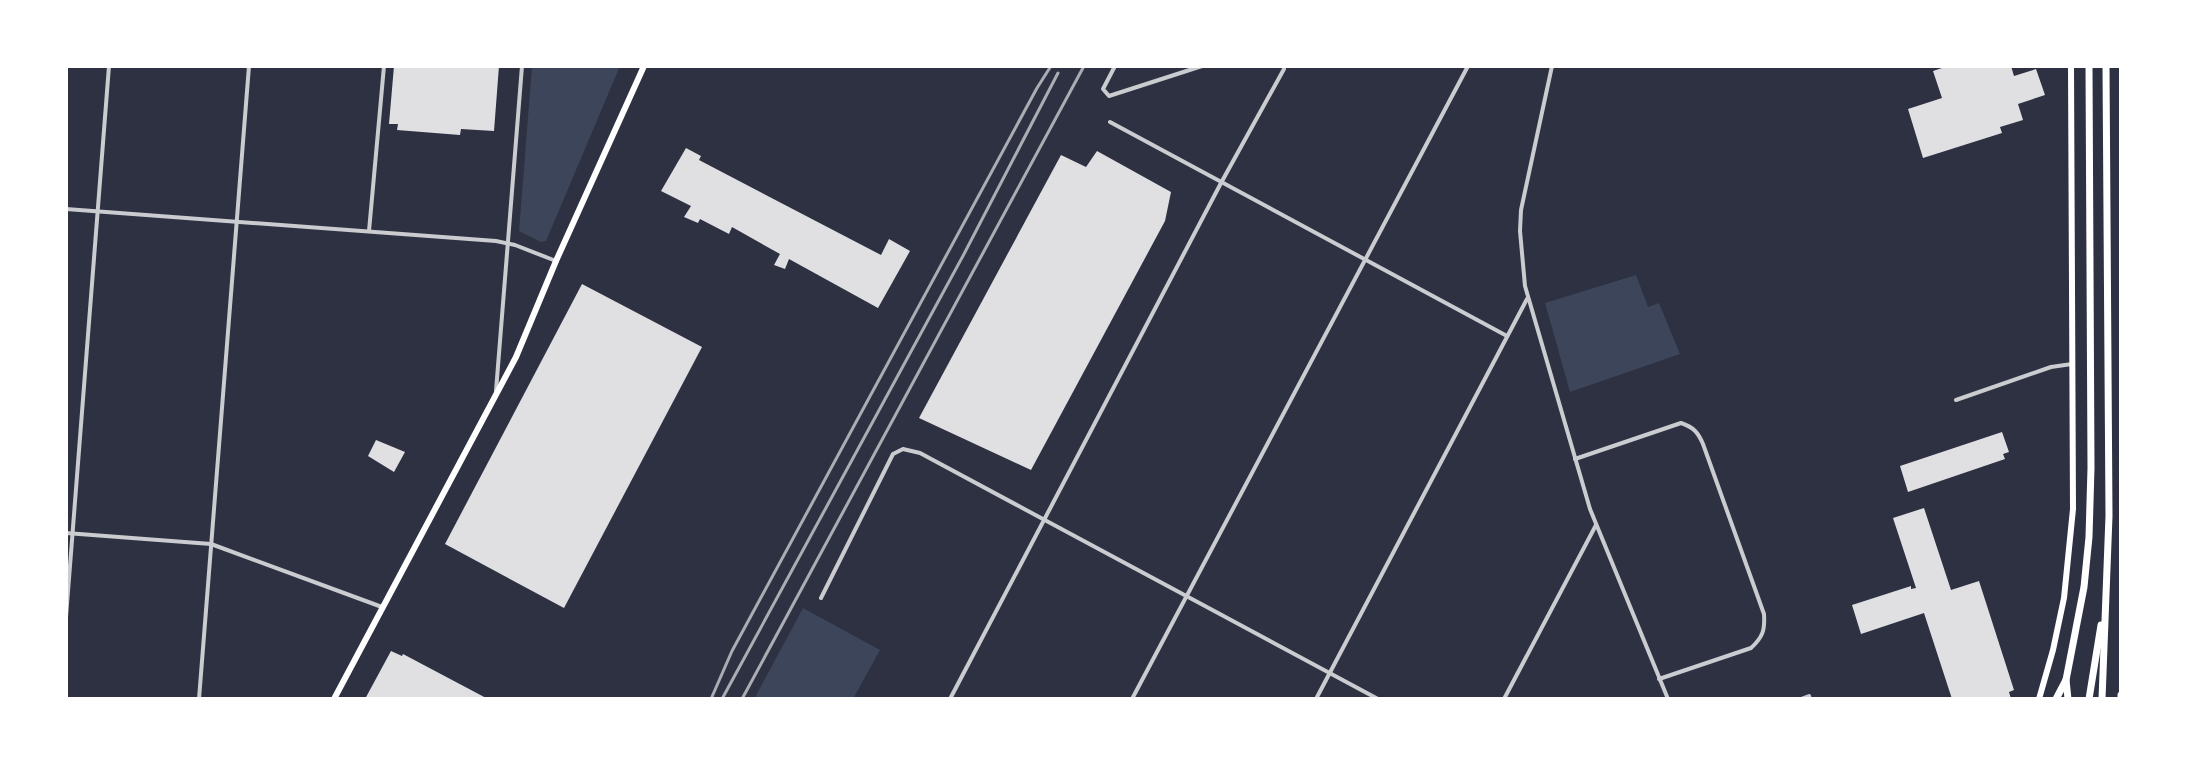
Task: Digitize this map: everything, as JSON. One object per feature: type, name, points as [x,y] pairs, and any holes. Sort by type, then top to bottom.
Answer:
[{"type":"highway","points":[[2056,699],[2066,680],[2084,587],[2091,503],[2089,66]]},
{"type":"highway","points":[[2102,699],[2109,464],[2106,66]]},
{"type":"highway","points":[[2089,699],[2107,587]]},
{"type":"highway","points":[[2066,680],[2068,699]]},
{"type":"main road","points":[[334,699],[516,357],[644,66]]},
{"type":"main road","points":[[2039,699],[2061,615],[2074,491],[2071,66]]},
{"type":"street","points":[[66,617],[109,66]]},
{"type":"street","points":[[199,699],[249,66]]},
{"type":"street","points":[[369,231],[384,66]]},
{"type":"street","points":[[495,395],[522,66]]},
{"type":"street","points":[[1115,66],[1103,89],[1109,96],[1202,66]]},
{"type":"street","points":[[1132,699],[1468,66]]},
{"type":"street","points":[[1552,67],[1521,210],[1521,248],[1528,297],[1596,525],[1668,699]]},
{"type":"street","points":[[950,699],[1284,69]]},
{"type":"street","points":[[1110,122],[1507,336]]},
{"type":"street","points":[[66,209],[508,243],[556,261]]},
{"type":"street","points":[[1316,699],[1528,297]]},
{"type":"street","points":[[1956,400],[2056,366],[2073,364]]},
{"type":"street","points":[[1575,459],[1681,423],[1699,433],[1764,614],[1765,629],[1760,640],[1751,648],[1659,679]]},
{"type":"street","points":[[821,598],[893,454],[900,449],[920,453],[1378,699]]},
{"type":"street","points":[[1504,699],[1596,525]]},
{"type":"street","points":[[66,533],[211,544],[382,607]]},
{"type":"street","points":[[1801,699],[1810,698]]},
{"type":"shaded area","points":[[532,66],[620,66],[546,241],[541,242],[519,231]]},
{"type":"shaded area","points":[[1636,275],[1648,307],[1659,303],[1680,354],[1570,392],[1545,303]]},
{"type":"shaded area","points":[[803,608],[880,650],[853,699],[754,699]]},
{"type":"building","points":[[394,66],[499,66],[494,131],[461,129],[460,135],[397,130],[398,124],[389,124]]},
{"type":"building","points":[[1948,66],[2011,66],[2014,76],[2036,69],[2045,95],[2018,104],[2023,120],[2000,127],[2002,133],[1923,158],[1908,109],[1942,98],[1933,71]]},
{"type":"building","points":[[686,148],[701,156],[699,160],[881,255],[889,239],[910,251],[878,308],[789,259],[785,269],[774,265],[780,254],[732,227],[729,234],[700,219],[698,223],[684,217],[691,206],[661,191]]},
{"type":"building","points":[[1097,151],[1171,192],[1165,221],[1031,470],[919,418],[1061,155],[1086,167]]},
{"type":"building","points":[[582,284],[702,347],[564,608],[445,544]]},
{"type":"building","points":[[2002,432],[2009,452],[2003,454],[2005,459],[1908,492],[1900,466]]},
{"type":"building","points":[[376,440],[405,452],[394,472],[368,456]]},
{"type":"building","points":[[1924,508],[1951,590],[1979,581],[2014,690],[2009,692],[2011,699],[1952,699],[1924,613],[1861,634],[1852,605],[1911,586],[1911,589],[1916,588],[1893,518]]},
{"type":"building","points":[[391,651],[403,654],[488,699],[365,699]]},
{"type":"railway","points":[[711,699],[732,651],[1051,66]]},
{"type":"railway","points":[[742,699],[1084,66]]},
{"type":"railway","points":[[722,699],[964,254],[1058,73]]}]
